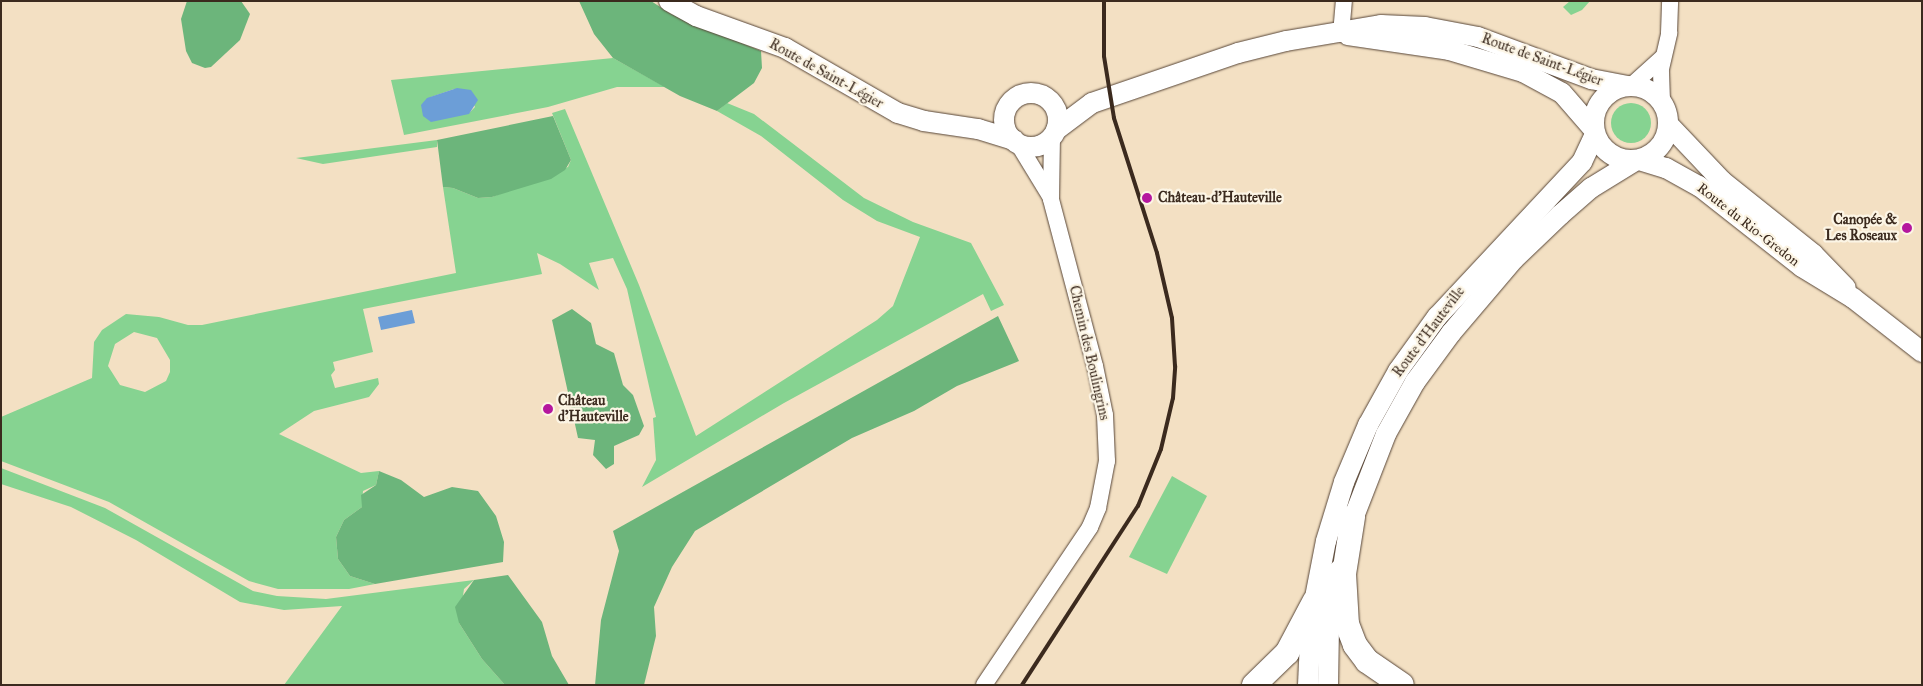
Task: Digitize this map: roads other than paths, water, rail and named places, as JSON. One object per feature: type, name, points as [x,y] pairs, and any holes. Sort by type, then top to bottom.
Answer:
[{"type":"highway","points":[[1353,517],[1344,574],[1347,624],[1362,656],[1379,671],[1402,685]]},
{"type":"highway","points":[[1254,685],[1287,653],[1314,602]]},
{"type":"main road","name":"Route de Saint-Légier","points":[[669,1],[696,16],[785,48],[898,113],[924,121],[958,125],[1016,141]]},
{"type":"main road","name":"Route de Saint-Légier","points":[[1054,133],[1092,102],[1238,53],[1286,41],[1341,34],[1381,25],[1452,31],[1504,44],[1591,78],[1628,86]]},
{"type":"main road","name":"Route de Saint-Légier","points":[[1341,34],[1449,50],[1523,72],[1562,93],[1595,132]]},
{"type":"main road","points":[[1628,86],[1648,90],[1662,101],[1668,124],[1661,146],[1637,160],[1610,154],[1595,132],[1594,116],[1600,102],[1611,92],[1628,86]]},
{"type":"main road","points":[[1028,93],[1048,99],[1058,114],[1054,133],[1036,146],[1016,141],[1004,120],[1009,105],[1028,93]]},
{"type":"main road","name":"Route de Saint-Légier","points":[[1048,99],[1092,102]]},
{"type":"main road","name":"Route de Saint-Légier","points":[[958,125],[984,118],[1009,105]]},
{"type":"main road","name":"Route du Rio-Gredon","points":[[1668,124],[1722,181],[1813,254],[1853,298]]},
{"type":"main road","name":"Route d'Hauteville","points":[[1308,685],[1314,602],[1326,542],[1344,482],[1368,425],[1394,378],[1415,346],[1461,289],[1582,162],[1595,132]]},
{"type":"main road","name":"Route d'Hauteville","points":[[1328,685],[1329,625],[1337,576],[1353,517],[1386,434],[1415,382],[1451,333],[1514,259],[1591,188],[1637,160]]},
{"type":"main road","name":"Route du Rio-Gredon","points":[[1637,160],[1666,168],[1699,186],[1810,273],[1853,298],[1922,352]]},
{"type":"street","points":[[1341,34],[1344,1]]},
{"type":"street","points":[[1662,101],[1663,57],[1669,33],[1670,1]]},
{"type":"street","points":[[1628,86],[1663,57]]},
{"type":"street","name":"Chemin des Boulingrins","points":[[984,685],[1090,527],[1104,482],[1107,460],[1105,415],[1051,199],[1054,133]]},
{"type":"street","name":"Chemin des Boulingrins","points":[[1016,141],[1051,199]]},
{"type":"water","points":[[457,88],[471,90],[478,100],[469,114],[431,122],[423,116],[421,105],[427,98]]},
{"type":"water","points":[[412,310],[415,323],[381,330],[378,317]]},
{"type":"railway","points":[[1022,685],[1138,506],[1161,449],[1173,398],[1175,366],[1172,318],[1157,253],[1114,118],[1104,56],[1104,1]]},
{"type":"place","name":"Château-d'Hauteville","points":[[1147,198]]},
{"type":"place","name":"Canopée & Les Roseaux","points":[[1907,228]]},
{"type":"place","name":"Château d'Hauteville","points":[[548,409]]}]
